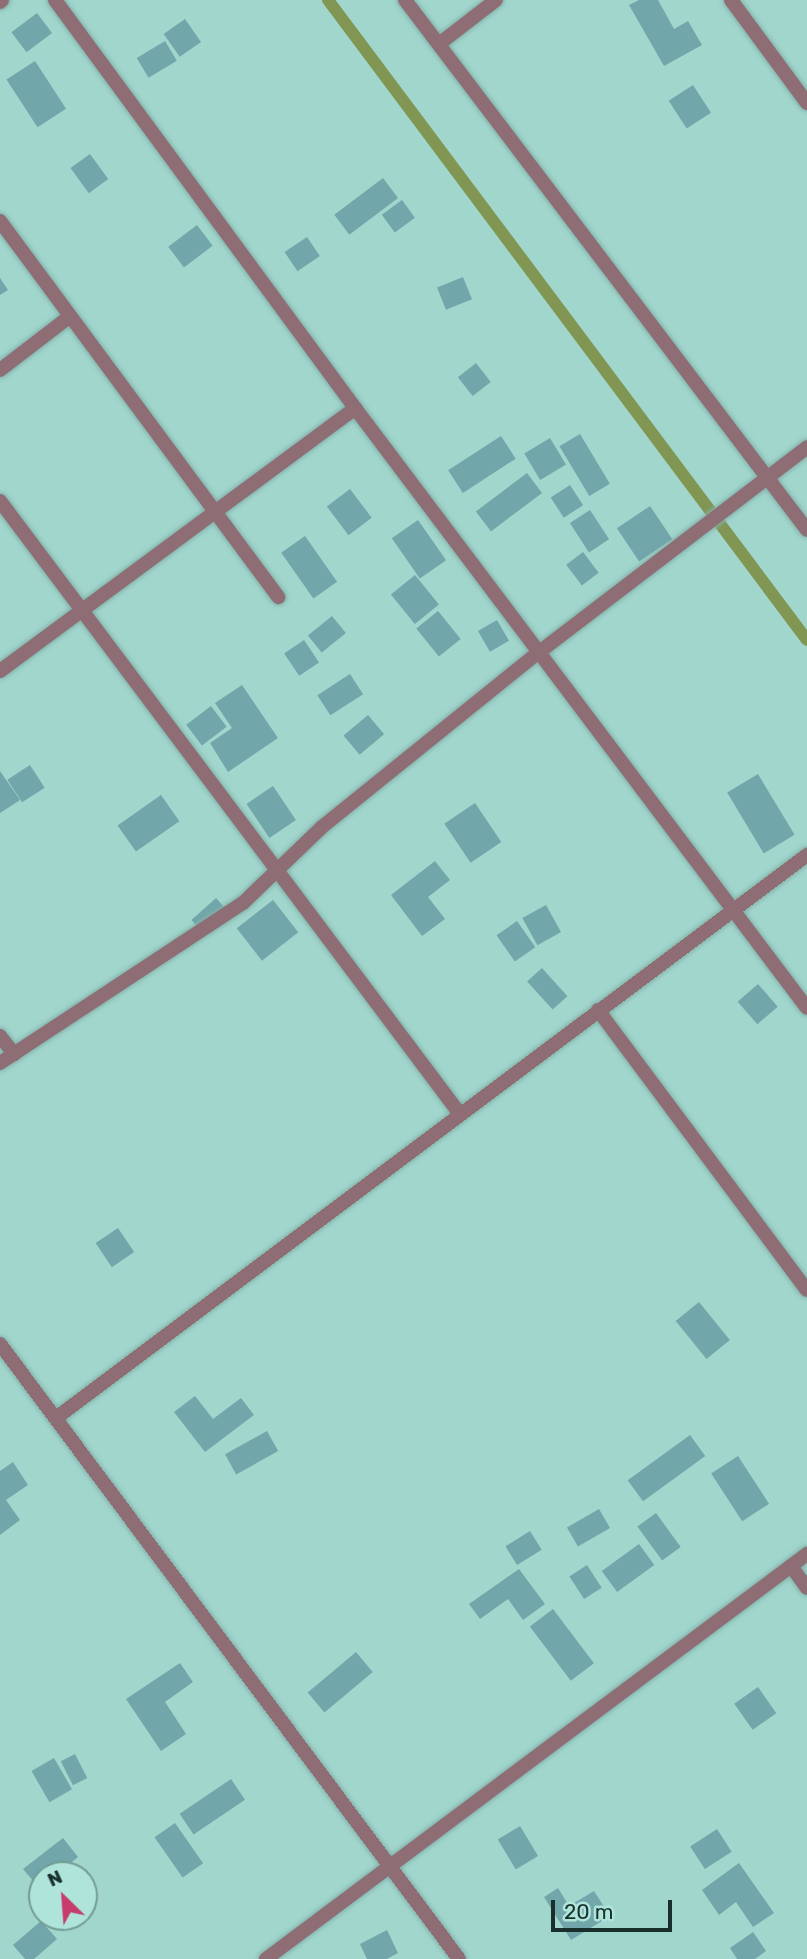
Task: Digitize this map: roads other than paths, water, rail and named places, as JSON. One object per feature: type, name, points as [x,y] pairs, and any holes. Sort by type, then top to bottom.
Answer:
[{"type":"street","points":[[55,0],[355,408],[807,1008]]},
{"type":"street","points":[[405,0],[807,530]]},
{"type":"street","points":[[439,44],[496,0]]},
{"type":"street","points":[[731,0],[802,83],[807,103]]},
{"type":"street","points":[[0,222],[278,597]]},
{"type":"street","points":[[0,370],[69,317]]},
{"type":"street","points":[[0,671],[355,408]]},
{"type":"street","points":[[0,1063],[207,928],[277,873],[322,827],[538,653],[807,447]]},
{"type":"street","points":[[0,501],[460,1114]]},
{"type":"street","points":[[56,1418],[807,855]]},
{"type":"street","points":[[598,1010],[807,1290]]},
{"type":"street","points":[[0,1036],[14,1054]]},
{"type":"street","points":[[0,1344],[459,1959]]},
{"type":"street","points":[[266,1959],[807,1554]]},
{"type":"street","points":[[791,1566],[807,1588]]},
{"type":"waterway","points":[[328,0],[807,640]]}]
